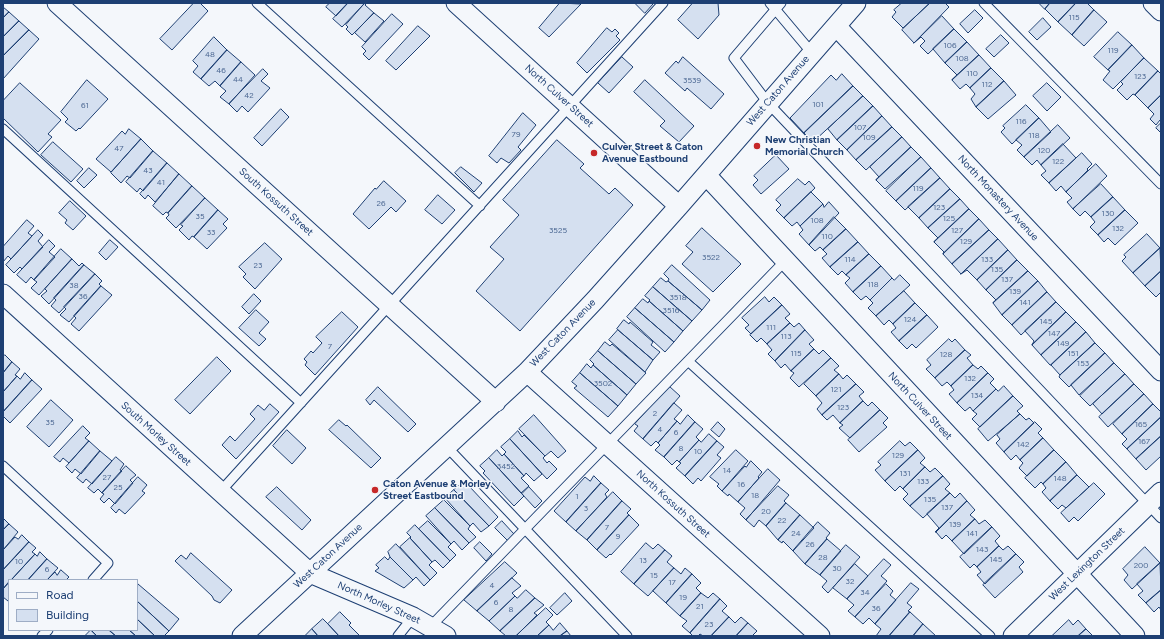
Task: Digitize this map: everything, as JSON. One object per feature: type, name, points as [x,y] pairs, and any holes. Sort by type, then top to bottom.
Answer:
[{"type":"street","name":"South Kossuth Street","points":[[57,3],[496,402]]},
{"type":"street","name":"North Culver Street","points":[[456,3],[679,206]]},
{"type":"street","name":"West Caton Avenue","points":[[242,636],[496,402],[526,372],[595,300],[706,176],[768,102],[856,3]]},
{"type":"street","points":[[1153,3],[1161,11]]},
{"type":"street","name":"North Monastery Avenue","points":[[836,26],[1161,370]]},
{"type":"street","name":"North Culver Street","points":[[706,176],[1135,636]]},
{"type":"street","name":"South Morley Street","points":[[3,294],[310,573]]},
{"type":"street","name":"North Kossuth Street","points":[[526,372],[820,636]]},
{"type":"street","name":"West Lexington Street","points":[[1013,636],[1077,574],[1157,505]]},
{"type":"street","name":"North Morley Street","points":[[310,573],[413,617],[438,631]]},
{"type":"lane","points":[[257,3],[480,206]]},
{"type":"lane","points":[[220,492],[663,3]]},
{"type":"lane","points":[[984,3],[1161,184]]},
{"type":"lane","points":[[812,53],[775,5],[734,58],[768,102],[1157,505]]},
{"type":"lane","points":[[3,129],[301,403]]},
{"type":"lane","points":[[438,631],[525,529],[785,261]]},
{"type":"lane","points":[[688,361],[990,636]]},
{"type":"lane","points":[[447,447],[627,636]]},
{"type":"lane","points":[[3,466],[108,563],[94,579]]},
{"type":"lane","points":[[398,636],[413,617]]},
{"type":"building","points":[[194,3],[200,3],[208,11],[172,50],[160,39]]},
{"type":"building","points":[[330,3],[348,3],[336,16],[326,7]]},
{"type":"building","points":[[348,3],[365,3],[342,27],[333,19]]},
{"type":"building","points":[[365,3],[367,3],[365,5],[374,13],[352,35],[346,29],[348,27],[346,25]]},
{"type":"building","points":[[560,3],[581,4],[549,37],[539,28]]},
{"type":"building","points":[[635,3],[651,3],[653,4],[645,13]]},
{"type":"building","points":[[693,3],[718,3],[719,15],[698,39],[678,20]]},
{"type":"building","points":[[902,3],[930,3],[903,28],[892,17],[896,12],[894,10]]},
{"type":"building","points":[[930,3],[945,3],[949,7],[914,43],[902,30]]},
{"type":"building","points":[[1039,3],[1050,3],[1045,9]]},
{"type":"building","points":[[1050,3],[1076,3],[1058,22],[1045,9]]},
{"type":"building","points":[[1076,3],[1087,3],[1094,10],[1072,35],[1058,22]]},
{"type":"building","points":[[3,7],[9,12],[3,18]]},
{"type":"building","points":[[975,10],[983,18],[968,33],[960,24]]},
{"type":"building","points":[[1094,10],[1107,22],[1084,46],[1072,35]]},
{"type":"building","points":[[9,12],[19,21],[3,37],[3,18]]},
{"type":"building","points":[[374,13],[384,21],[365,42],[355,33]]},
{"type":"building","points":[[392,14],[403,24],[369,60],[363,54],[366,51],[362,47]]},
{"type":"building","points":[[942,16],[954,29],[928,54],[920,46],[925,41],[921,37],[914,43]]},
{"type":"building","points":[[1043,18],[1051,27],[1037,40],[1029,32]]},
{"type":"building","points":[[19,21],[29,30],[3,56],[3,37]]},
{"type":"building","points":[[418,26],[430,36],[396,70],[386,61]]},
{"type":"building","points":[[607,28],[612,32],[615,29],[619,33],[616,36],[620,40],[587,73],[577,63]]},
{"type":"building","points":[[954,29],[967,42],[945,63],[933,49]]},
{"type":"building","points":[[29,30],[39,39],[3,79],[3,56]]},
{"type":"building","points":[[1118,32],[1132,45],[1108,70],[1094,57]]},
{"type":"building","points":[[1001,35],[1009,43],[994,57],[986,49]]},
{"type":"building","points":[[214,37],[227,50],[201,79],[193,72],[198,66],[193,61]]},
{"type":"building","points":[[967,42],[979,55],[952,80],[957,75],[945,63]]},
{"type":"building","points":[[1132,45],[1144,58],[1113,89],[1103,80],[1110,71],[1108,70]]},
{"type":"building","points":[[227,50],[241,62],[220,86],[215,81],[209,86],[201,79]]},
{"type":"building","points":[[979,55],[991,68],[970,88],[966,84],[960,89],[952,80]]},
{"type":"building","points":[[622,57],[633,67],[609,93],[598,83]]},
{"type":"building","points":[[683,57],[724,94],[711,109],[687,88],[685,91],[665,73],[676,61],[678,63]]},
{"type":"building","points":[[1144,58],[1158,71],[1135,95],[1133,94],[1127,100],[1117,90],[1123,84],[1121,82]]},
{"type":"building","points":[[241,62],[255,75],[229,104],[220,97],[226,91],[220,86]]},
{"type":"building","points":[[991,68],[1004,81],[976,107],[971,99],[975,94],[970,88]]},
{"type":"building","points":[[263,69],[268,74],[261,81],[270,88],[248,112],[242,106],[237,112],[229,104]]},
{"type":"building","points":[[1158,71],[1161,74],[1161,95],[1148,108],[1135,95]]},
{"type":"building","points":[[842,74],[853,86],[804,133],[790,118],[831,75],[836,80]]},
{"type":"building","points":[[87,80],[108,99],[80,129],[79,128],[76,131],[65,122],[68,119],[61,112]]},
{"type":"building","points":[[645,80],[694,126],[679,142],[660,126],[665,121],[634,92]]},
{"type":"building","points":[[1004,81],[1016,95],[988,119],[976,107]]},
{"type":"building","points":[[20,83],[61,120],[48,134],[52,137],[38,152],[3,118],[3,101]]},
{"type":"building","points":[[1047,83],[1061,97],[1047,111],[1033,96]]},
{"type":"building","points":[[853,86],[863,96],[813,142],[804,133]]},
{"type":"building","points":[[1161,95],[1161,121],[1160,120],[1156,125],[1150,119],[1154,114],[1148,108]]},
{"type":"building","points":[[863,96],[873,106],[837,140],[828,129]]},
{"type":"building","points":[[1026,105],[1039,118],[1012,144],[1001,132],[1005,128],[1003,126]]},
{"type":"building","points":[[873,106],[882,116],[847,150],[837,140]]},
{"type":"building","points":[[281,109],[289,117],[262,146],[254,138]]},
{"type":"building","points":[[523,113],[536,125],[518,147],[521,150],[509,163],[501,158],[497,163],[489,156]]},
{"type":"building","points":[[882,116],[892,127],[856,160],[847,150]]},
{"type":"building","points":[[1039,118],[1051,132],[1024,157],[1017,150],[1022,145],[1016,140]]},
{"type":"building","points":[[1161,123],[1161,133],[1156,128]]},
{"type":"building","points":[[1058,125],[1070,138],[1041,165],[1037,160],[1032,165],[1024,157]]},
{"type":"building","points":[[892,127],[902,137],[866,170],[856,160]]},
{"type":"building","points":[[129,129],[141,139],[111,172],[96,159],[122,131],[125,134]]},
{"type":"building","points":[[902,137],[911,147],[876,180],[879,177],[870,167]]},
{"type":"building","points":[[141,139],[153,151],[130,178],[127,176],[121,183],[111,173]]},
{"type":"building","points":[[557,140],[584,164],[580,168],[609,194],[615,188],[633,205],[520,331],[476,291],[504,259],[490,247],[519,215],[503,200]]},
{"type":"building","points":[[53,142],[83,169],[71,182],[41,155]]},
{"type":"building","points":[[1063,144],[1076,158],[1049,183],[1041,175],[1046,171],[1041,165]]},
{"type":"building","points":[[911,147],[921,157],[885,189],[876,180]]},
{"type":"building","points":[[153,151],[167,163],[143,191],[140,188],[137,192],[126,182]]},
{"type":"building","points":[[1082,153],[1092,164],[1087,169],[1088,170],[1066,192],[1061,186],[1056,191],[1049,183]]},
{"type":"building","points":[[776,155],[789,169],[761,194],[753,185],[758,180],[754,176]]},
{"type":"building","points":[[921,157],[931,168],[896,201],[886,191]]},
{"type":"building","points":[[167,163],[179,174],[155,202],[148,195],[145,199],[140,194]]},
{"type":"building","points":[[1096,164],[1107,176],[1073,209],[1067,202],[1072,198],[1066,192]]},
{"type":"building","points":[[461,167],[482,183],[474,192],[455,173]]},
{"type":"building","points":[[89,168],[97,175],[84,188],[77,181]]},
{"type":"building","points":[[931,168],[940,178],[905,210],[896,201]]},
{"type":"building","points":[[179,174],[192,186],[168,213],[166,212],[163,215],[153,206]]},
{"type":"building","points":[[940,178],[950,189],[919,218],[908,207]]},
{"type":"building","points":[[798,179],[805,185],[809,181],[815,188],[784,218],[776,210],[781,205],[776,200]]},
{"type":"building","points":[[384,181],[406,201],[396,212],[391,207],[369,229],[353,214],[375,188],[376,189]]},
{"type":"building","points":[[1101,184],[1113,197],[1091,217],[1085,211],[1080,216],[1073,209]]},
{"type":"building","points":[[192,186],[205,198],[176,228],[166,218],[169,215],[168,213]]},
{"type":"building","points":[[950,189],[960,199],[928,228],[919,218]]},
{"type":"building","points":[[811,192],[823,204],[800,226],[797,222],[792,226],[784,218]]},
{"type":"building","points":[[438,195],[455,210],[442,224],[425,210]]},
{"type":"building","points":[[1113,197],[1125,210],[1098,235],[1090,227],[1095,222],[1091,217]]},
{"type":"building","points":[[205,198],[218,210],[194,237],[192,236],[189,240],[179,230],[183,226],[181,225]]},
{"type":"building","points":[[960,199],[969,209],[934,242],[938,238],[928,228]]},
{"type":"building","points":[[70,201],[86,216],[73,230],[65,223],[67,220],[59,213]]},
{"type":"building","points":[[829,202],[839,213],[809,245],[799,234],[803,230],[800,226],[823,204],[824,207]]},
{"type":"building","points":[[969,209],[979,219],[943,254],[944,252],[934,242]]},
{"type":"building","points":[[218,210],[228,219],[223,224],[227,228],[207,249],[194,237]]},
{"type":"building","points":[[1125,210],[1138,223],[1115,245],[1108,238],[1104,242],[1098,235]]},
{"type":"building","points":[[834,217],[846,229],[823,250],[820,247],[815,251],[809,245]]},
{"type":"building","points":[[979,219],[989,230],[952,264],[943,254]]},
{"type":"building","points":[[27,220],[34,226],[28,233],[32,236],[11,259],[8,256],[3,262],[3,247]]},
{"type":"building","points":[[702,228],[741,264],[713,292],[682,264],[693,252],[686,246]]},
{"type":"building","points":[[846,229],[858,242],[830,267],[822,258],[827,254],[823,250]]},
{"type":"building","points":[[38,230],[43,235],[38,241],[43,247],[22,269],[20,267],[14,273],[6,265]]},
{"type":"building","points":[[989,230],[998,239],[961,274],[952,264]]},
{"type":"building","points":[[1147,234],[1160,248],[1133,273],[1122,261],[1126,257],[1124,255]]},
{"type":"building","points":[[998,239],[1008,250],[977,280],[967,270],[961,274]]},
{"type":"building","points":[[49,240],[55,246],[49,252],[55,257],[34,280],[31,277],[26,283],[17,275]]},
{"type":"building","points":[[110,240],[118,247],[106,260],[99,253]]},
{"type":"building","points":[[858,242],[869,254],[846,275],[842,271],[838,275],[830,267]]},
{"type":"building","points":[[265,243],[282,259],[255,289],[243,277],[246,274],[239,267]]},
{"type":"building","points":[[1160,248],[1161,271],[1145,286],[1133,273]]},
{"type":"building","points":[[61,249],[72,259],[39,295],[31,288],[37,282],[34,280]]},
{"type":"building","points":[[1008,250],[1017,260],[986,290],[977,280]]},
{"type":"building","points":[[869,254],[881,266],[853,292],[845,283],[850,278],[846,275]]},
{"type":"building","points":[[72,259],[79,266],[82,263],[84,265],[49,304],[41,296],[47,291],[45,289]]},
{"type":"building","points":[[1017,260],[1028,271],[993,303],[996,300],[986,290]]},
{"type":"building","points":[[84,265],[95,274],[59,313],[51,306],[56,300],[54,298]]},
{"type":"building","points":[[672,265],[710,300],[702,310],[668,281],[669,279],[664,274]]},
{"type":"building","points":[[881,266],[892,278],[870,300],[866,296],[861,300],[853,292]]},
{"type":"building","points":[[1028,271],[1038,281],[1002,315],[993,303]]},
{"type":"building","points":[[1161,271],[1161,292],[1156,297],[1145,286]]},
{"type":"building","points":[[95,274],[102,281],[99,284],[101,286],[69,322],[60,315],[66,309],[64,307]]},
{"type":"building","points":[[900,275],[910,285],[876,316],[868,308],[873,303],[870,300],[892,278],[894,280]]},
{"type":"building","points":[[661,278],[666,282],[668,281],[702,310],[692,321],[653,287]]},
{"type":"building","points":[[1038,281],[1047,292],[1012,325],[1002,315]]},
{"type":"building","points":[[101,286],[112,295],[79,331],[71,324],[76,318],[74,316]]},
{"type":"building","points":[[653,287],[692,321],[683,331],[645,296]]},
{"type":"building","points":[[904,291],[915,303],[893,324],[889,320],[884,325],[876,316]]},
{"type":"building","points":[[1047,292],[1056,302],[1021,335],[1012,325]]},
{"type":"building","points":[[254,294],[261,301],[249,314],[242,307]]},
{"type":"building","points":[[765,297],[769,302],[774,297],[782,305],[751,334],[745,328],[749,325],[742,318]]},
{"type":"building","points":[[643,299],[648,303],[649,301],[683,331],[674,342],[635,308]]},
{"type":"building","points":[[1056,302],[1066,312],[1032,345],[1034,341],[1025,331]]},
{"type":"building","points":[[915,303],[927,315],[899,341],[891,332],[896,328],[893,324]]},
{"type":"building","points":[[782,305],[790,314],[785,318],[790,323],[767,344],[761,338],[757,342],[750,335]]},
{"type":"building","points":[[635,308],[674,342],[665,352],[627,317]]},
{"type":"building","points":[[256,310],[269,322],[259,333],[266,339],[259,346],[239,328]]},
{"type":"building","points":[[342,312],[358,327],[315,375],[305,365],[307,362],[304,359],[311,351],[313,353],[322,343],[316,337]]},
{"type":"building","points":[[1066,312],[1076,322],[1041,355],[1032,345]]},
{"type":"building","points":[[927,315],[938,327],[916,348],[912,344],[907,349],[899,341]]},
{"type":"building","points":[[624,320],[629,324],[630,322],[653,342],[651,345],[660,352],[653,360],[617,329]]},
{"type":"building","points":[[1076,322],[1086,332],[1050,365],[1041,355]]},
{"type":"building","points":[[790,323],[794,327],[799,323],[805,330],[775,361],[768,354],[772,350],[767,344]]},
{"type":"building","points":[[618,330],[653,360],[645,372],[609,340]]},
{"type":"building","points":[[805,330],[814,340],[809,344],[814,349],[791,371],[785,364],[781,368],[775,361]]},
{"type":"building","points":[[1086,332],[1095,343],[1060,375],[1051,365]]},
{"type":"building","points":[[949,339],[952,342],[955,339],[965,350],[935,378],[926,369],[931,365],[927,360]]},
{"type":"building","points":[[605,342],[610,346],[612,344],[646,373],[636,384],[598,351]]},
{"type":"building","points":[[1095,343],[1105,353],[1069,387],[1059,377],[1060,375]]},
{"type":"building","points":[[814,349],[819,354],[823,350],[831,358],[799,387],[790,378],[794,373],[791,371]]},
{"type":"building","points":[[965,350],[971,355],[967,358],[973,365],[951,386],[947,382],[942,386],[935,378]]},
{"type":"building","points":[[598,351],[636,384],[627,395],[593,365],[594,364],[590,360]]},
{"type":"building","points":[[1105,353],[1114,363],[1079,395],[1071,385]]},
{"type":"building","points":[[5,355],[12,362],[3,373],[3,357]]},
{"type":"building","points":[[217,357],[231,371],[190,414],[175,400]]},
{"type":"building","points":[[831,358],[839,366],[834,370],[839,374],[816,396],[804,384]]},
{"type":"building","points":[[12,362],[20,369],[15,375],[17,376],[3,392],[3,373]]},
{"type":"building","points":[[1114,363],[1125,374],[1090,406],[1080,396]]},
{"type":"building","points":[[587,364],[591,368],[593,365],[627,395],[618,406],[580,373]]},
{"type":"building","points":[[973,365],[978,369],[981,366],[988,373],[957,403],[949,394],[954,390],[951,386]]},
{"type":"building","points":[[25,373],[32,380],[3,412],[3,392],[17,376],[20,379]]},
{"type":"building","points":[[580,373],[618,406],[608,417],[574,388],[577,386],[572,382]]},
{"type":"building","points":[[988,373],[994,379],[990,383],[996,389],[973,411],[970,407],[965,411],[957,403]]},
{"type":"building","points":[[839,374],[843,379],[847,375],[856,384],[822,415],[817,409],[822,403],[816,396]]},
{"type":"building","points":[[1125,374],[1134,384],[1102,414],[1093,404]]},
{"type":"building","points":[[32,380],[42,389],[10,423],[3,416],[3,412]]},
{"type":"building","points":[[856,384],[864,392],[859,396],[863,401],[840,423],[833,415],[827,420],[822,415]]},
{"type":"building","points":[[1134,384],[1144,394],[1108,427],[1099,417]]},
{"type":"building","points":[[669,386],[680,396],[643,439],[634,431],[638,426],[635,424]]},
{"type":"building","points":[[1004,386],[1013,396],[980,427],[972,419],[977,414],[973,411],[996,389],[998,391]]},
{"type":"building","points":[[378,387],[416,424],[408,432],[374,400],[370,405],[366,400]]},
{"type":"building","points":[[1144,394],[1153,404],[1122,434],[1113,424]]},
{"type":"building","points":[[1013,396],[1023,406],[1017,411],[1020,414],[988,441],[978,429]]},
{"type":"building","points":[[51,400],[73,420],[49,447],[27,427]]},
{"type":"building","points":[[863,401],[868,406],[872,402],[880,410],[850,438],[839,428],[843,425],[840,423]]},
{"type":"building","points":[[674,403],[682,410],[674,419],[677,421],[658,443],[656,441],[651,446],[643,439]]},
{"type":"building","points":[[270,404],[279,412],[236,459],[222,445],[230,436],[235,441],[255,419],[250,414],[258,405],[264,410]]},
{"type":"building","points":[[1153,404],[1161,412],[1161,417],[1127,449],[1122,444],[1127,439],[1122,434]]},
{"type":"building","points":[[880,410],[888,418],[883,423],[887,427],[859,452],[848,440]]},
{"type":"building","points":[[1020,414],[1026,420],[1029,418],[1034,423],[1004,452],[996,443],[1000,439],[997,435]]},
{"type":"building","points":[[534,415],[566,451],[558,458],[551,451],[545,456],[519,429]]},
{"type":"building","points":[[688,415],[695,422],[664,457],[655,450],[660,445],[658,443],[677,421],[680,424]]},
{"type":"building","points":[[1161,417],[1161,436],[1136,459],[1127,449]]},
{"type":"building","points":[[339,420],[346,426],[347,425],[381,458],[371,468],[329,430]]},
{"type":"building","points":[[695,422],[703,429],[696,437],[699,440],[679,462],[677,460],[672,465],[664,457]]},
{"type":"building","points":[[718,422],[725,429],[719,437],[711,430]]},
{"type":"building","points":[[1035,422],[1042,429],[1038,433],[1043,438],[1020,460],[1016,455],[1011,460],[1004,452]]},
{"type":"building","points":[[83,426],[90,433],[85,438],[89,441],[69,463],[63,458],[60,462],[54,457]]},
{"type":"building","points":[[287,430],[306,448],[292,464],[273,446]]},
{"type":"building","points":[[518,431],[522,437],[524,435],[545,456],[543,458],[547,463],[549,461],[557,469],[547,479],[510,439]]},
{"type":"building","points":[[709,434],[717,441],[685,476],[676,468],[681,463],[679,462],[699,440],[701,442]]},
{"type":"building","points":[[1161,436],[1161,456],[1146,470],[1136,459]]},
{"type":"building","points":[[1043,438],[1054,450],[1027,476],[1019,468],[1023,463],[1020,460]]},
{"type":"building","points":[[510,439],[542,474],[534,481],[526,473],[524,476],[504,454],[506,452],[501,447]]},
{"type":"building","points":[[89,441],[100,451],[81,474],[75,469],[72,473],[66,467]]},
{"type":"building","points":[[717,441],[724,447],[717,455],[721,458],[701,481],[698,478],[693,484],[685,476]]},
{"type":"building","points":[[900,441],[905,446],[910,442],[918,450],[885,481],[875,470],[881,465],[878,462]]},
{"type":"building","points":[[497,450],[502,456],[504,454],[524,476],[521,478],[529,486],[521,493],[489,458]]},
{"type":"building","points":[[736,450],[748,461],[722,491],[717,486],[719,484],[710,477]]},
{"type":"building","points":[[918,450],[925,458],[920,463],[925,467],[903,489],[900,486],[895,491],[885,481]]},
{"type":"building","points":[[1054,450],[1066,462],[1043,484],[1041,482],[1035,488],[1025,478]]},
{"type":"building","points":[[100,451],[112,461],[92,484],[86,479],[83,483],[77,478]]},
{"type":"building","points":[[116,457],[124,464],[120,470],[122,471],[102,493],[98,489],[94,493],[88,488]]},
{"type":"building","points":[[489,458],[524,496],[514,506],[483,473],[485,471],[480,466]]},
{"type":"building","points":[[751,461],[762,472],[758,477],[759,478],[738,502],[729,494],[728,496],[722,491]]},
{"type":"building","points":[[1066,462],[1077,475],[1050,501],[1042,492],[1046,488],[1043,484]]},
{"type":"building","points":[[126,466],[136,475],[130,480],[133,483],[115,504],[109,498],[104,503],[100,499],[104,494],[102,493]]},
{"type":"building","points":[[925,467],[930,472],[935,468],[943,476],[910,506],[903,499],[908,494],[903,489]]},
{"type":"building","points":[[768,469],[780,480],[746,520],[740,514],[745,508],[738,502]]},
{"type":"building","points":[[1077,475],[1089,487],[1066,508],[1062,505],[1058,509],[1050,501]]},
{"type":"building","points":[[594,476],[601,483],[566,522],[554,511],[585,477],[590,481]]},
{"type":"building","points":[[943,476],[950,484],[945,489],[950,493],[923,518],[910,506]]},
{"type":"building","points":[[138,477],[147,485],[142,491],[145,493],[125,514],[119,509],[116,513],[111,508]]},
{"type":"building","points":[[463,482],[468,487],[469,486],[498,517],[489,526],[454,490]]},
{"type":"building","points":[[601,483],[609,490],[605,494],[607,497],[576,531],[566,522]]},
{"type":"building","points":[[1094,483],[1105,494],[1078,521],[1074,517],[1069,522],[1061,513]]},
{"type":"building","points":[[778,486],[789,495],[784,501],[786,503],[766,526],[759,520],[754,527],[746,520]]},
{"type":"building","points":[[277,487],[311,520],[302,530],[266,497]]},
{"type":"building","points":[[529,487],[542,501],[535,508],[522,494]]},
{"type":"building","points":[[454,490],[489,526],[481,532],[473,523],[470,526],[445,498]]},
{"type":"building","points":[[613,492],[622,501],[587,540],[576,531]]},
{"type":"building","points":[[950,493],[955,498],[960,493],[967,501],[935,532],[939,528],[927,514]]},
{"type":"building","points":[[444,500],[470,526],[468,529],[476,537],[469,543],[435,508]]},
{"type":"building","points":[[622,501],[631,509],[627,513],[629,515],[597,550],[587,540]]},
{"type":"building","points":[[967,501],[975,510],[970,515],[975,519],[952,541],[946,535],[942,539],[936,532]]},
{"type":"building","points":[[786,503],[800,515],[778,540],[766,526]]},
{"type":"building","points":[[435,508],[469,543],[462,550],[454,541],[451,544],[426,516]]},
{"type":"building","points":[[629,515],[639,525],[611,555],[610,554],[606,558],[597,550]]},
{"type":"building","points":[[800,515],[814,528],[793,551],[783,541],[782,543],[778,540]]},
{"type":"building","points":[[3,518],[9,524],[3,530]]},
{"type":"building","points":[[975,519],[979,524],[985,520],[992,527],[964,554],[952,541]]},
{"type":"building","points":[[428,521],[451,544],[448,547],[456,555],[450,561],[419,529]]},
{"type":"building","points":[[502,521],[514,534],[508,541],[495,528]]},
{"type":"building","points":[[818,522],[830,533],[826,538],[827,539],[805,564],[793,551]]},
{"type":"building","points":[[9,524],[18,532],[3,550],[3,530]]},
{"type":"building","points":[[415,525],[450,561],[443,568],[435,560],[432,562],[410,538],[411,537],[407,533]]},
{"type":"building","points":[[992,527],[1000,536],[995,541],[999,546],[977,567],[974,564],[970,568],[960,557]]},
{"type":"building","points":[[22,535],[29,542],[3,570],[3,550],[15,537],[18,539]]},
{"type":"building","points":[[410,538],[432,562],[429,565],[437,573],[430,580],[400,547]]},
{"type":"building","points":[[827,539],[841,551],[820,575],[805,564]]},
{"type":"building","points":[[29,542],[36,548],[32,552],[35,554],[12,579],[8,579],[8,584],[3,589],[3,570]]},
{"type":"building","points":[[480,542],[492,554],[486,561],[474,548]]},
{"type":"building","points":[[646,543],[653,549],[658,544],[665,550],[634,584],[621,572]]},
{"type":"building","points":[[396,544],[430,580],[424,586],[416,577],[413,580],[390,557],[388,552]]},
{"type":"building","points":[[846,545],[860,557],[828,593],[822,587],[827,581],[820,575]]},
{"type":"building","points":[[999,546],[1003,550],[1008,546],[1016,554],[985,584],[977,575],[981,572],[977,567]]},
{"type":"building","points":[[1145,547],[1160,563],[1132,589],[1124,580],[1128,575],[1123,569]]},
{"type":"building","points":[[665,550],[672,556],[667,562],[674,568],[648,596],[634,584]]},
{"type":"building","points":[[40,552],[47,559],[29,579],[12,579],[35,554],[37,556]]},
{"type":"building","points":[[191,553],[232,590],[220,603],[214,600],[212,596],[175,561],[181,555],[186,559]]},
{"type":"building","points":[[1016,554],[1024,562],[1019,567],[1023,572],[995,598],[983,585]]},
{"type":"building","points":[[385,557],[388,560],[390,557],[413,580],[404,588],[375,571],[379,568],[376,565]]},
{"type":"building","points":[[47,559],[58,568],[48,579],[29,579]]},
{"type":"building","points":[[884,559],[891,565],[881,576],[887,581],[855,617],[848,611],[854,605],[847,599]]},
{"type":"building","points":[[505,562],[517,573],[477,611],[464,600]]},
{"type":"building","points":[[1160,563],[1161,590],[1146,603],[1138,595],[1143,591],[1137,584]]},
{"type":"building","points":[[855,564],[868,576],[847,599],[833,588]]},
{"type":"building","points":[[674,568],[681,574],[685,568],[692,574],[666,603],[653,591]]},
{"type":"building","points":[[61,570],[69,577],[67,579],[48,579],[55,572],[57,575]]},
{"type":"building","points":[[692,574],[701,583],[696,588],[701,593],[680,616],[666,603]]},
{"type":"building","points":[[512,578],[521,586],[512,593],[515,596],[489,621],[477,611]]},
{"type":"building","points":[[8,583],[8,601],[3,597],[3,589]]},
{"type":"building","points":[[911,583],[919,589],[907,603],[912,607],[908,611],[910,612],[889,636],[876,636],[881,629],[875,624]]},
{"type":"building","points":[[138,584],[179,619],[169,631],[138,602]]},
{"type":"building","points":[[886,584],[893,591],[890,595],[896,600],[875,624],[869,618],[863,624],[855,617]]},
{"type":"building","points":[[526,590],[535,598],[500,631],[489,621],[515,596],[517,598]]},
{"type":"building","points":[[1161,590],[1161,610],[1159,607],[1154,612],[1146,603]]},
{"type":"building","points":[[565,593],[572,601],[557,615],[550,608]]},
{"type":"building","points":[[701,593],[708,598],[713,593],[720,599],[690,633],[682,626],[687,621],[680,616]]},
{"type":"building","points":[[535,598],[544,605],[534,613],[537,615],[516,636],[506,636],[500,631]]},
{"type":"building","points":[[720,599],[727,606],[722,611],[729,617],[711,636],[703,636],[700,634],[698,636],[693,636],[690,633]]},
{"type":"building","points":[[138,602],[169,631],[164,636],[155,636],[138,620]]},
{"type":"building","points":[[546,608],[553,615],[546,622],[549,625],[537,636],[516,636]]},
{"type":"building","points":[[340,612],[351,623],[349,625],[360,636],[339,636],[328,624]]},
{"type":"building","points":[[910,612],[923,624],[913,636],[889,636]]},
{"type":"building","points":[[729,617],[735,623],[741,617],[748,623],[736,636],[711,636]]},
{"type":"building","points":[[323,619],[339,636],[318,636],[312,629]]},
{"type":"building","points":[[138,620],[155,636],[136,636],[130,631],[138,631]]},
{"type":"building","points":[[1069,620],[1073,625],[1078,620],[1086,629],[1078,636],[1052,636]]},
{"type":"building","points":[[560,623],[567,631],[560,636],[537,636],[549,625],[553,630]]},
{"type":"building","points":[[748,623],[757,631],[752,636],[736,636]]},
{"type":"building","points":[[923,624],[936,636],[913,636]]},
{"type":"building","points":[[312,629],[318,636],[305,636]]},
{"type":"building","points":[[1086,629],[1093,636],[1078,636]]},
{"type":"building","points":[[92,631],[97,636],[85,636]]},
{"type":"building","points":[[92,631],[110,631],[116,636],[97,636]]},
{"type":"building","points":[[110,631],[130,631],[136,636],[116,636]]},
{"type":"building","points":[[567,631],[571,636],[560,636]]},
{"type":"place","name":"New Christian Memorial Church","points":[[757,146]]},
{"type":"place","name":"Culver Street & Caton Avenue Eastbound","points":[[594,153]]},
{"type":"place","name":"Caton Avenue & Morley Street Eastbound","points":[[375,490]]}]
